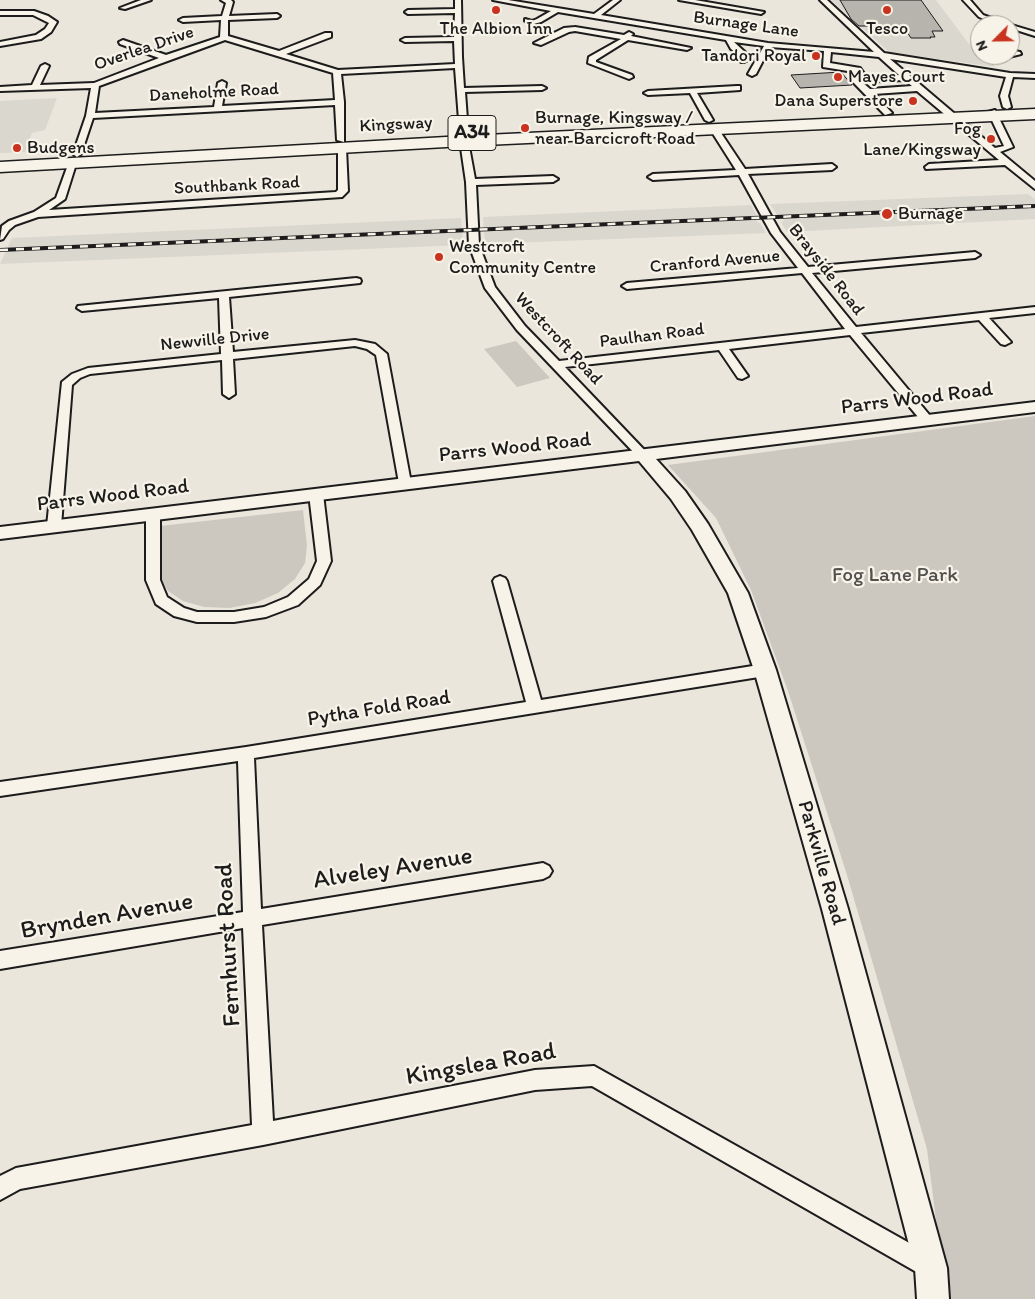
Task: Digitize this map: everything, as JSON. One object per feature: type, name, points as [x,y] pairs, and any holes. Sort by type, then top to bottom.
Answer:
[{"type":"highway","name":"Kingsway","points":[[996,118],[1035,106]]},
{"type":"highway","name":"Kingsway","points":[[711,125],[888,113],[949,113],[996,118],[1035,112]]},
{"type":"highway","name":"Kingsway","points":[[0,167],[74,159],[949,113]]},
{"type":"highway","points":[[837,116],[865,117],[949,113]]},
{"type":"highway","name":"Kingsway","points":[[0,158],[74,159]]},
{"type":"street","points":[[123,8],[148,0]]},
{"type":"street","name":"Westcroft Road","points":[[458,0],[457,39],[460,90],[464,137],[471,182],[474,245],[484,277],[496,298],[521,328],[644,456]]},
{"type":"street","name":"Burnage Lane","points":[[496,0],[594,18],[768,45],[882,55],[1010,75],[1035,76]]},
{"type":"street","points":[[594,18],[617,0]]},
{"type":"street","points":[[682,0],[761,12]]},
{"type":"street","points":[[815,0],[824,0],[882,55],[1035,186]]},
{"type":"street","points":[[966,0],[980,15]]},
{"type":"street","name":"Overlea Drive","points":[[0,89],[95,84],[224,38],[225,19],[230,1]]},
{"type":"street","points":[[408,12],[457,11]]},
{"type":"street","points":[[526,20],[530,22],[539,21],[556,11]]},
{"type":"street","points":[[0,13],[34,13],[46,17],[53,22],[48,30],[38,37],[0,44]]},
{"type":"street","points":[[183,20],[277,16]]},
{"type":"street","points":[[629,77],[592,63],[592,59],[623,42],[625,37],[639,25]]},
{"type":"street","points":[[538,43],[567,30],[575,29],[688,48]]},
{"type":"street","points":[[1020,31],[1035,34]]},
{"type":"street","points":[[281,53],[328,35]]},
{"type":"street","points":[[224,38],[281,53],[337,72],[459,66]]},
{"type":"street","points":[[405,40],[457,39]]},
{"type":"street","points":[[730,39],[734,47],[744,55],[744,60]]},
{"type":"street","points":[[123,42],[166,58]]},
{"type":"street","name":"Burnage Lane","points":[[845,51],[862,48],[868,42]]},
{"type":"street","points":[[752,74],[768,45]]},
{"type":"street","points":[[828,49],[826,65],[852,68],[857,70],[865,80]]},
{"type":"street","points":[[36,87],[45,66]]},
{"type":"street","points":[[337,72],[342,144]]},
{"type":"street","points":[[992,151],[1009,147],[996,118],[1008,86],[1010,75]]},
{"type":"street","points":[[888,113],[856,80],[907,77]]},
{"type":"street","points":[[217,110],[222,83]]},
{"type":"street","points":[[0,237],[5,228],[12,223],[38,214],[60,199],[90,116],[95,84]]},
{"type":"street","points":[[460,90],[542,88]]},
{"type":"street","points":[[648,93],[736,88]]},
{"type":"street","points":[[867,92],[920,88]]},
{"type":"street","name":"Brayside Road","points":[[692,90],[711,125],[742,172],[776,233],[853,331],[927,420]]},
{"type":"street","name":"Daneholme Road","points":[[90,116],[340,102]]},
{"type":"street","points":[[969,130],[979,130]]},
{"type":"street","name":"Southbank Road","points":[[38,214],[339,195],[343,191],[342,144]]},
{"type":"street","points":[[929,167],[1006,162]]},
{"type":"street","points":[[653,176],[832,167]]},
{"type":"street","points":[[1023,176],[1035,175]]},
{"type":"street","points":[[471,182],[553,179]]},
{"type":"street","name":"Southbank Road","points":[[60,199],[87,211]]},
{"type":"street","name":"Cranford Avenue","points":[[627,286],[975,255]]},
{"type":"street","points":[[82,308],[356,281]]},
{"type":"street","points":[[224,294],[229,394]]},
{"type":"street","name":"Paulhan Road","points":[[557,365],[1035,310]]},
{"type":"street","points":[[981,316],[1005,342]]},
{"type":"street","name":"Newville Drive","points":[[54,526],[66,384],[76,376],[88,372],[355,343],[371,346],[381,354],[405,483]]},
{"type":"street","name":"Paulhan Road","points":[[722,345],[742,376]]},
{"type":"street","name":"Parrs Wood Road","points":[[0,533],[1035,407]]},
{"type":"street","name":"Parkville Road","points":[[644,456],[678,495],[701,528],[733,585],[765,670],[835,909],[931,1268],[933,1299]]},
{"type":"street","points":[[153,514],[153,580],[161,600],[179,612],[197,617],[234,617],[266,612],[293,601],[315,582],[324,561],[316,494]]},
{"type":"street","points":[[500,581],[535,705]]},
{"type":"street","name":"Pytha Fold Road","points":[[0,788],[246,752],[765,670]]},
{"type":"street","name":"Fernhurst Road","points":[[246,752],[263,1134]]},
{"type":"street","name":"Alveley Avenue","points":[[252,918],[542,870]]},
{"type":"street","name":"Brynden Avenue","points":[[0,960],[252,918]]},
{"type":"street","name":"Kingslea Road","points":[[0,1189],[16,1179],[263,1134],[535,1080],[594,1076],[931,1268]]},
{"type":"shaded area","points":[[831,0],[936,0],[970,45],[970,63],[889,52]]},
{"type":"shaded area","points":[[57,98],[45,130],[32,133],[25,152],[0,153],[0,101]]},
{"type":"shaded area","points":[[1028,194],[1035,199],[1035,219],[787,232],[781,222],[784,221],[781,216],[777,215],[770,204]]},
{"type":"shaded area","points":[[751,205],[757,216],[755,217],[758,223],[760,223],[766,233],[485,244],[483,217]]},
{"type":"shaded area","points":[[461,218],[463,245],[0,264],[12,238]]},
{"type":"green space","points":[[516,341],[550,378],[517,387],[484,349]]},
{"type":"green space","name":"Fog Lane Park","points":[[1035,416],[1035,1299],[946,1299],[927,1149],[847,875],[788,691],[751,590],[716,518],[668,465]]},
{"type":"green space","points":[[303,510],[307,546],[305,563],[295,579],[278,593],[255,603],[230,608],[204,607],[183,601],[168,591],[160,577],[160,526]]},
{"type":"building","name":"Tesco","points":[[840,0],[921,0],[943,31],[932,31],[935,37],[931,38],[911,38],[903,26],[859,26],[851,19]]},
{"type":"building","points":[[841,72],[852,85],[800,88],[791,75]]},
{"type":"railway","points":[[0,250],[1035,206]]},
{"type":"place","name":"The Albion Inn","points":[[496,10]]},
{"type":"place","name":"Tesco","points":[[887,10]]},
{"type":"place","name":"Tandori Royal","points":[[816,56]]},
{"type":"place","name":"Mayes Court","points":[[838,77]]},
{"type":"place","name":"Dana Superstore","points":[[913,101]]},
{"type":"place","name":"Burnage, Kingsway / near Barcicroft Road","points":[[525,128]]},
{"type":"place","name":"Fog Lane/Kingsway","points":[[991,139]]},
{"type":"place","name":"Budgens","points":[[17,148]]},
{"type":"place","name":"Burnage","points":[[887,214]]},
{"type":"place","name":"Westcroft Community Centre","points":[[439,257]]}]
